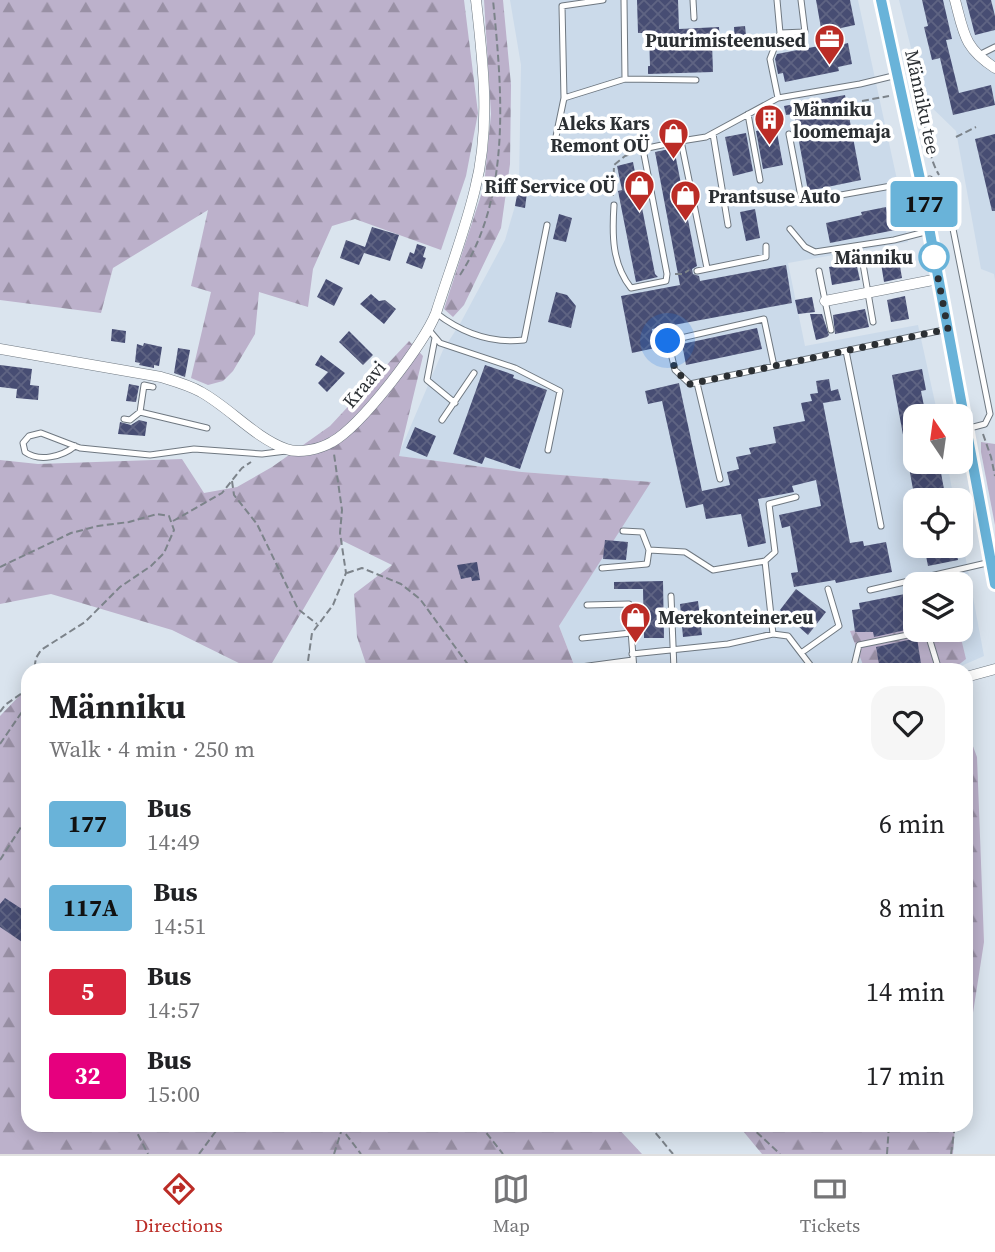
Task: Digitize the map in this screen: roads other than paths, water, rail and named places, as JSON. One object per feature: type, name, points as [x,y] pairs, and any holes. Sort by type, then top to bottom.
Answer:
[{"type":"street","name":"Kraavi","points":[[289,451],[305,451],[332,443],[374,403],[432,334],[436,313],[476,187],[484,121],[483,59],[476,0]]},
{"type":"street","name":"Männiku tee","points":[[881,0],[920,179],[948,329],[977,426],[995,584]]},
{"type":"street","points":[[955,0],[964,36],[977,56],[995,68]]},
{"type":"street","points":[[825,302],[938,279]]},
{"type":"street","points":[[0,349],[161,377],[185,384],[201,391],[273,444],[289,451]]},
{"type":"street","points":[[973,675],[995,669]]},
{"type":"lane","points":[[553,151],[564,98],[562,6],[603,0]]},
{"type":"lane","points":[[624,0],[625,79]]},
{"type":"lane","points":[[693,0],[694,18]]},
{"type":"lane","points":[[777,0],[780,33],[770,59],[778,98]]},
{"type":"lane","points":[[780,33],[805,32],[801,0]]},
{"type":"lane","points":[[977,56],[995,47]]},
{"type":"lane","points":[[614,205],[612,230],[621,274],[631,288],[666,281],[667,274],[643,149],[713,134],[778,98],[897,75]]},
{"type":"lane","points":[[564,98],[625,79],[696,80]]},
{"type":"lane","points":[[748,114],[760,180]]},
{"type":"lane","points":[[713,134],[728,225]]},
{"type":"lane","points":[[789,134],[802,202],[920,179],[930,178],[940,188],[947,199],[990,414],[977,426]]},
{"type":"lane","points":[[681,141],[707,268]]},
{"type":"lane","points":[[436,313],[476,337],[506,342],[524,340],[547,225]]},
{"type":"lane","points":[[790,229],[805,247],[816,252],[894,240],[929,231]]},
{"type":"lane","points":[[697,271],[766,257],[766,246]]},
{"type":"lane","points":[[863,264],[873,322]]},
{"type":"lane","points":[[819,271],[831,330]]},
{"type":"lane","points":[[775,366],[764,319],[668,341],[675,370],[690,384],[697,383],[948,329]]},
{"type":"lane","points":[[432,334],[427,380],[455,403]]},
{"type":"lane","points":[[432,334],[440,343],[515,368],[560,391],[548,450]]},
{"type":"lane","points":[[846,351],[881,526]]},
{"type":"lane","points":[[442,420],[474,373]]},
{"type":"lane","points":[[697,383],[720,479]]},
{"type":"lane","points":[[124,419],[130,420],[140,412],[144,385],[153,387]]},
{"type":"lane","points":[[140,412],[207,428]]},
{"type":"lane","points":[[75,446],[46,458],[33,458],[25,452],[23,443],[29,436],[41,433],[75,446],[150,455],[194,449],[262,454],[289,451]]},
{"type":"lane","points":[[649,550],[685,552],[713,570],[765,561],[775,552],[769,504],[796,498]]},
{"type":"lane","points":[[602,568],[647,564],[649,550],[642,532],[623,531]]},
{"type":"lane","points":[[765,561],[773,634]]},
{"type":"lane","points":[[870,590],[991,562]]},
{"type":"lane","points":[[801,653],[839,626],[828,589]]},
{"type":"lane","points":[[671,596],[674,663]]},
{"type":"lane","points":[[587,605],[629,604],[633,663]]},
{"type":"lane","points":[[855,663],[859,645],[927,631],[937,663]]},
{"type":"lane","points":[[582,638],[631,633]]},
{"type":"lane","points":[[601,663],[673,649],[728,644],[773,634],[788,636],[809,663]]},
{"type":"place","name":"Puurimisteenused","points":[[829,67]]},
{"type":"place","name":"Männiku loomemaja","points":[[770,147]]},
{"type":"place","name":"Aleks Kars Remont OÜ","points":[[673,161]]},
{"type":"place","name":"Riff Service OÜ","points":[[639,213]]},
{"type":"place","name":"Prantsuse Auto","points":[[685,223]]},
{"type":"place","name":"Männiku","points":[[934,257]]},
{"type":"place","name":"Merekonteiner.eu","points":[[635,644]]}]
